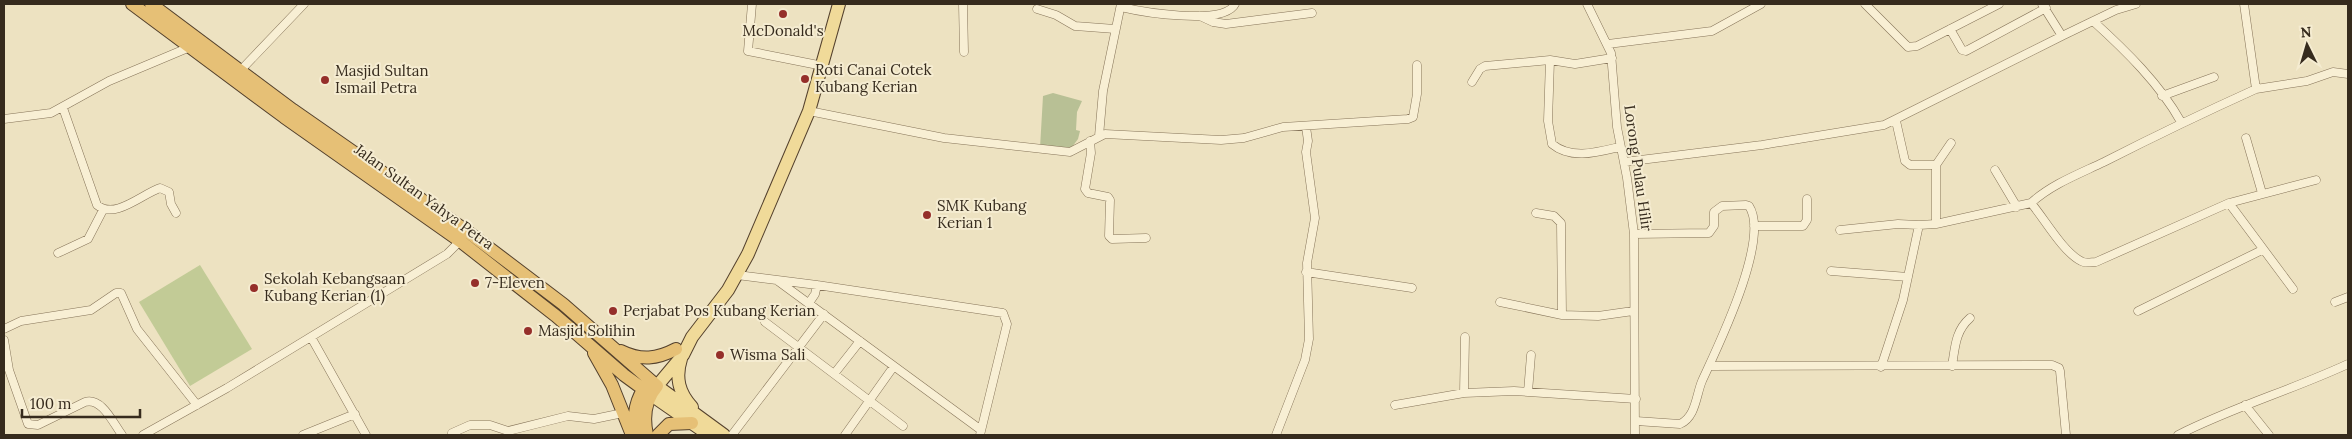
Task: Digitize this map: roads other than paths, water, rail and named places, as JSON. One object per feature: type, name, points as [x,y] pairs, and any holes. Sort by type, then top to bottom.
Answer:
[{"type":"highway","name":"Jalan Sultan Yahya Petra","points":[[132,4],[284,117],[563,304],[608,344],[650,388]]},
{"type":"highway","name":"Jalan Sultan Yahya Petra","points":[[151,4],[464,236],[590,346],[650,388]]},
{"type":"highway","points":[[608,344],[628,354],[645,358],[679,352]]},
{"type":"highway","points":[[590,346],[612,385],[632,435]]},
{"type":"highway","points":[[636,435],[636,408],[650,388]]},
{"type":"highway","points":[[647,435],[645,419],[650,388]]},
{"type":"highway","points":[[658,435],[668,424],[692,423]]},
{"type":"main road","points":[[724,435],[709,430],[650,388],[692,337],[737,275],[809,111],[839,4]]},
{"type":"main road","points":[[679,352],[678,375],[682,393],[709,430]]},
{"type":"main road","name":"Jalan Sultan Yahya Petra","points":[[650,388],[692,423],[709,430]]},
{"type":"street","points":[[240,71],[304,4]]},
{"type":"street","points":[[752,4],[748,51],[823,66]]},
{"type":"street","points":[[963,4],[964,52]]},
{"type":"street","points":[[1099,136],[1099,122],[1115,29],[1121,6],[1200,16],[1224,13],[1235,4]]},
{"type":"street","name":"Lorong Pulau Hilir","points":[[1587,4],[1589,12],[1608,44],[1612,58],[1619,147],[1624,162],[1634,234],[1635,435]]},
{"type":"street","points":[[1608,44],[1712,31],[1761,4]]},
{"type":"street","points":[[1865,4],[1908,47],[1917,46],[1999,4]]},
{"type":"street","points":[[1624,162],[1869,129],[1896,120],[2093,21],[2114,7],[2136,4]]},
{"type":"street","points":[[2244,4],[2256,89]]},
{"type":"street","points":[[1950,29],[1962,50],[1966,51],[2044,6],[2062,36]]},
{"type":"street","points":[[1037,9],[1056,14],[1075,26],[1115,29]]},
{"type":"street","points":[[1200,16],[1213,22],[1226,24],[1312,13]]},
{"type":"street","points":[[2093,21],[2126,52],[2181,122]]},
{"type":"street","points":[[4,119],[40,116],[63,108],[109,81],[190,47]]},
{"type":"street","points":[[1472,82],[1480,69],[1485,66],[1550,60],[1575,64],[1612,58]]},
{"type":"street","points":[[1550,60],[1548,121],[1552,144],[1566,152],[1578,153],[1619,147]]},
{"type":"street","points":[[809,111],[944,138],[991,145],[1070,152],[1079,150],[1099,136],[1111,134],[1221,140],[1244,138],[1283,127],[1408,119],[1412,117],[1417,94],[1417,65]]},
{"type":"street","points":[[1840,230],[1898,224],[1936,224],[2032,203],[2042,194],[2072,177],[2181,122],[2256,89],[2308,81],[2333,72],[2348,74]]},
{"type":"street","points":[[2162,96],[2214,77]]},
{"type":"street","points":[[63,108],[97,205],[103,210],[114,210],[160,188],[169,192],[171,204],[176,213]]},
{"type":"street","points":[[1896,120],[1906,164],[1936,165]]},
{"type":"street","points":[[1276,435],[1305,360],[1310,319],[1306,272],[1315,218],[1306,152],[1308,141],[1306,127]]},
{"type":"street","points":[[2246,138],[2262,193]]},
{"type":"street","points":[[1090,141],[1091,153],[1085,189],[1088,193],[1108,197],[1110,200],[1109,236],[1112,239],[1120,240],[1146,238]]},
{"type":"street","points":[[1936,224],[1936,165],[1951,143]]},
{"type":"street","points":[[1995,170],[2017,207]]},
{"type":"street","points":[[2032,203],[2062,243],[2081,261],[2088,263],[2096,262],[2229,203],[2316,180]]},
{"type":"street","points":[[1754,226],[1803,226],[1807,220],[1807,199]]},
{"type":"street","points":[[2229,203],[2262,250],[2293,289]]},
{"type":"street","points":[[1634,234],[1709,232],[1712,230],[1713,217],[1718,208],[1742,204],[1749,206],[1752,210],[1754,226],[1753,243],[1746,270],[1730,321],[1699,389],[1691,415],[1686,421],[1664,424],[1636,421]]},
{"type":"street","points":[[58,253],[88,239],[103,210]]},
{"type":"street","points":[[1536,213],[1554,216],[1561,223],[1562,315]]},
{"type":"street","points":[[1881,367],[1903,300],[1919,225]]},
{"type":"street","points":[[143,435],[311,337],[446,254],[464,236]]},
{"type":"street","points":[[2138,311],[2262,250]]},
{"type":"street","points":[[1832,271],[1908,277]]},
{"type":"street","points":[[1306,272],[1412,288]]},
{"type":"street","points":[[737,275],[817,284],[1003,313],[1007,324],[981,433],[777,280]]},
{"type":"street","points":[[808,303],[815,294],[817,284]]},
{"type":"street","points":[[4,329],[37,318],[88,311],[116,293],[121,293],[137,329],[197,405]]},
{"type":"street","points":[[2335,302],[2348,296]]},
{"type":"street","points":[[1500,302],[1562,315],[1598,316],[1633,312]]},
{"type":"street","points":[[732,435],[824,314]]},
{"type":"street","points":[[1952,366],[1957,335],[1970,318]]},
{"type":"street","points":[[765,322],[903,426]]},
{"type":"street","points":[[311,337],[366,435]]},
{"type":"street","points":[[1464,393],[1465,337]]},
{"type":"street","points":[[4,340],[9,370],[28,424],[38,425],[85,402],[93,401],[99,405],[122,435]]},
{"type":"street","points":[[834,374],[860,341]]},
{"type":"street","points":[[1528,392],[1531,355]]},
{"type":"street","points":[[1709,366],[1881,367],[2038,364],[2059,368],[2066,435]]},
{"type":"street","points":[[2178,435],[2245,405],[2303,385],[2348,364]]},
{"type":"street","points":[[845,435],[894,366]]},
{"type":"street","points":[[1395,405],[1464,393],[1528,392],[1636,399]]},
{"type":"street","points":[[2245,405],[2269,435]]},
{"type":"street","points":[[452,432],[470,425],[490,425],[508,431],[568,416],[594,419],[623,413]]},
{"type":"street","points":[[305,435],[355,414]]},
{"type":"place","name":"McDonald's","points":[[783,14]]},
{"type":"place","name":"Roti Canai Cotek Kubang Kerian","points":[[805,79]]},
{"type":"place","name":"Masjid Sultan Ismail Petra","points":[[325,80]]},
{"type":"place","name":"SMK Kubang Kerian 1","points":[[927,215]]},
{"type":"place","name":"7-Eleven","points":[[475,283]]},
{"type":"place","name":"Sekolah Kebangsaan Kubang Kerian (1)","points":[[254,288]]},
{"type":"place","name":"Perjabat Pos Kubang Kerian","points":[[613,311]]},
{"type":"place","name":"Masjid Solihin","points":[[528,331]]},
{"type":"place","name":"Wisma Sali","points":[[720,355]]}]
